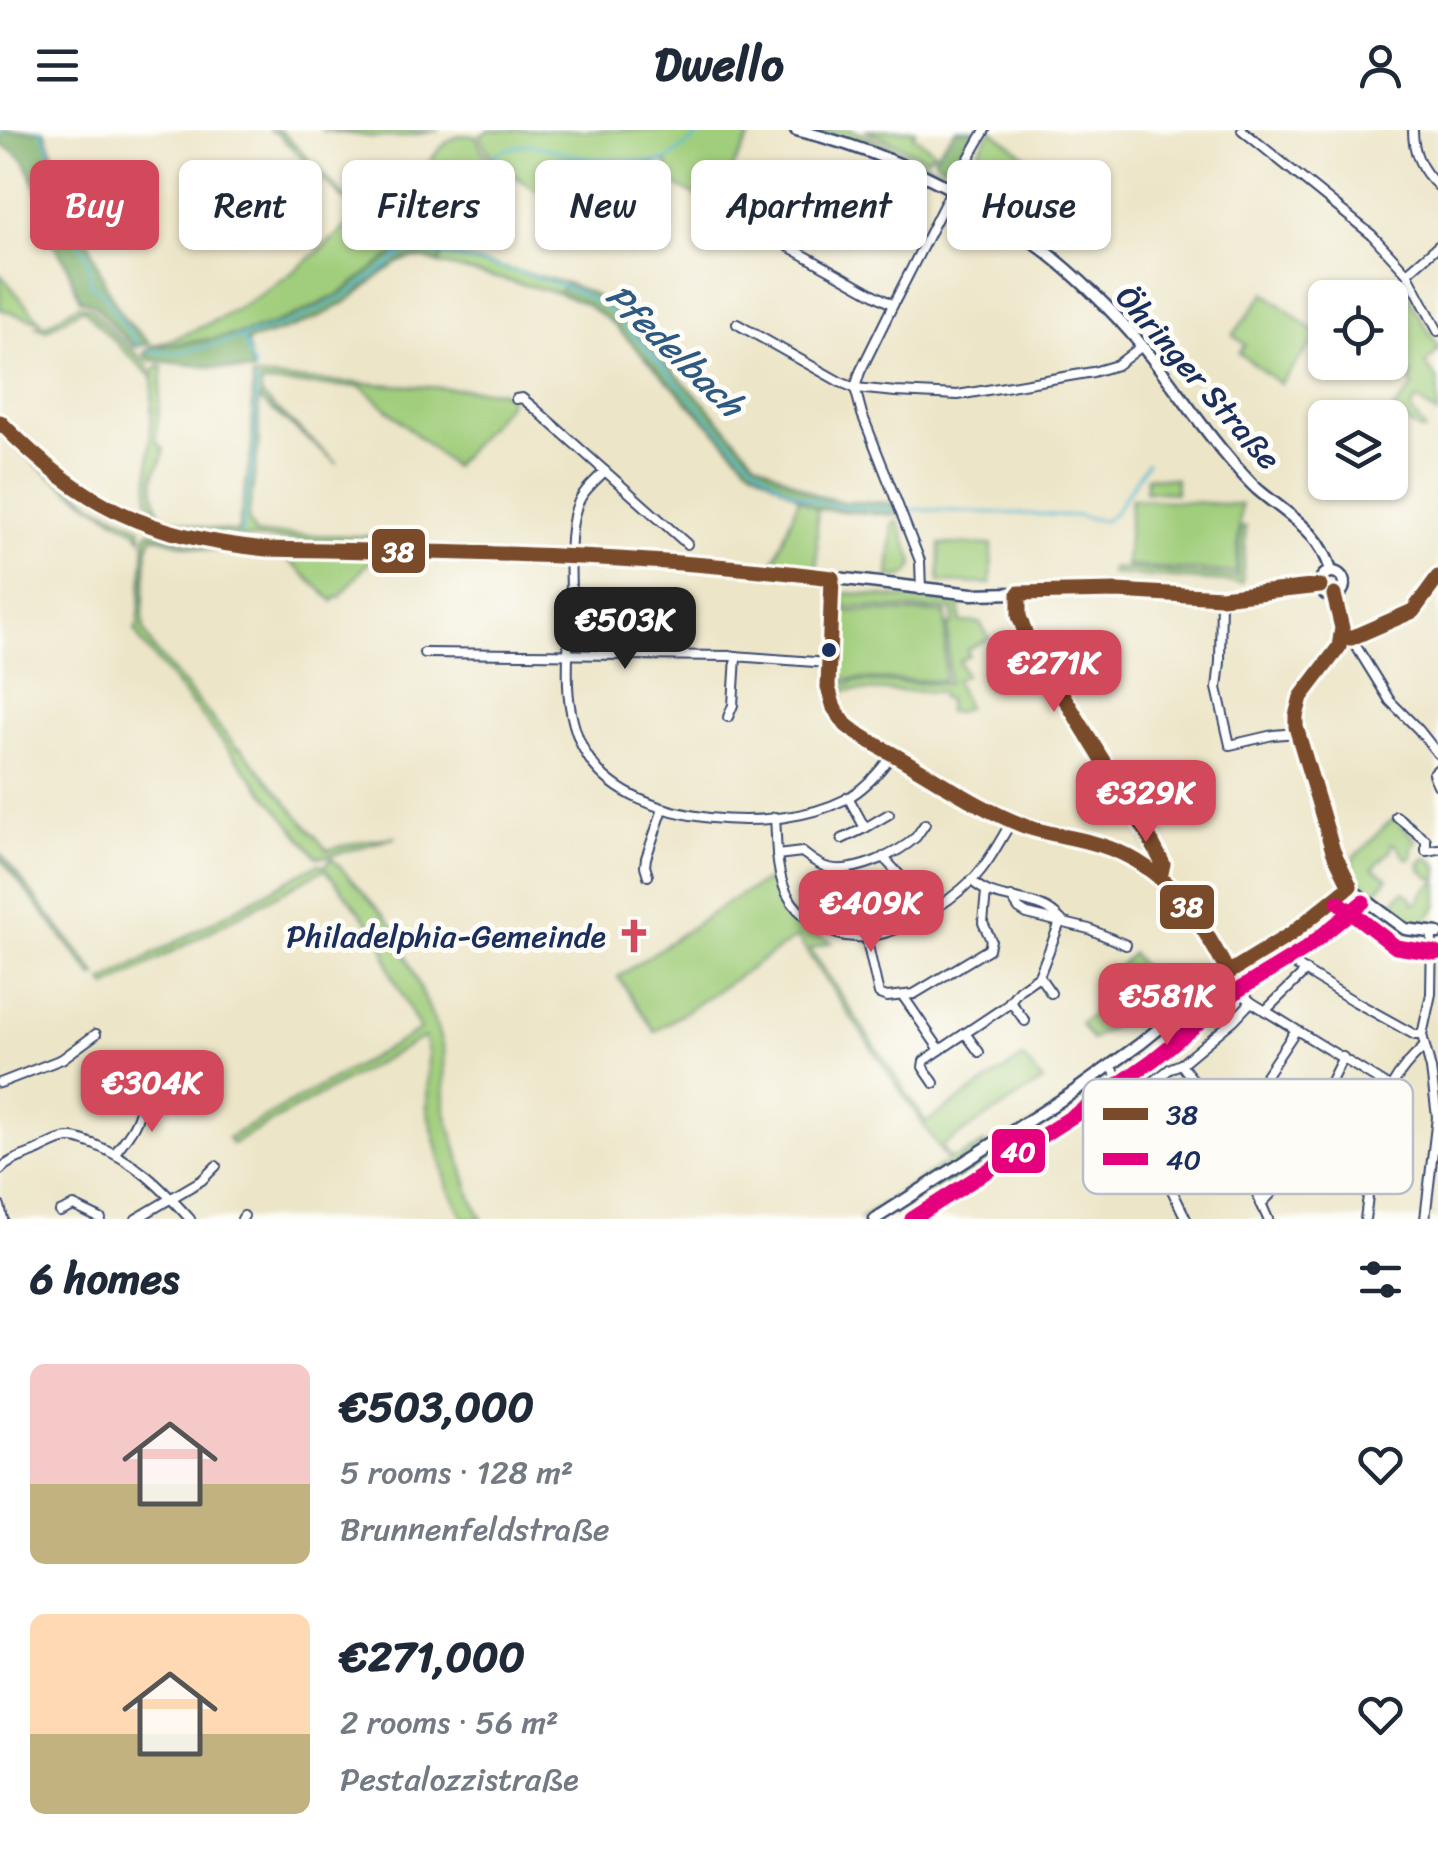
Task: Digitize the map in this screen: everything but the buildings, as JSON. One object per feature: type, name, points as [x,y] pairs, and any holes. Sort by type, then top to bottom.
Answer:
[{"type":"street","name":"Öhringer Straße","points":[[796,130],[867,151],[947,186]]},
{"type":"street","points":[[968,160],[986,130]]},
{"type":"street","points":[[1242,130],[1372,235],[1407,273],[1438,331]]},
{"type":"street","points":[[1413,130],[1417,159],[1438,186]]},
{"type":"street","points":[[921,590],[920,561],[855,388],[947,198]]},
{"type":"street","points":[[1407,273],[1438,246]]},
{"type":"street","points":[[794,250],[892,305]]},
{"type":"street","name":"Öhringer Straße","points":[[1043,250],[1142,346],[1258,490],[1308,529],[1325,553],[1331,572]]},
{"type":"street","points":[[737,324],[855,388],[940,395],[982,392],[1093,372],[1117,364],[1142,346]]},
{"type":"street","points":[[516,399],[522,398],[533,407],[687,544]]},
{"type":"street","points":[[0,422],[42,465],[123,516],[190,540],[232,547],[693,561],[972,594],[1117,591],[1221,597],[1316,586],[1325,594],[1334,595],[1344,584],[1341,576],[1331,572],[1323,575],[1316,586]]},
{"type":"street","points":[[605,471],[578,502],[571,556],[568,697],[572,724],[590,762],[617,788],[663,809],[696,816],[776,818],[848,798],[872,780],[892,753]]},
{"type":"street","points":[[1425,1219],[1437,1117],[1422,1035],[1431,994],[1435,933],[1400,926],[1350,886],[1328,841],[1297,733],[1298,703],[1347,638],[1412,611],[1438,576]]},
{"type":"street","points":[[832,578],[828,687],[840,720],[1012,821],[1043,833],[1111,848],[1146,866],[1184,900],[1203,924],[1236,988],[1251,1002],[1377,1079]]},
{"type":"street","points":[[1019,593],[1019,616],[1026,635],[1147,833],[1163,864],[1160,878]]},
{"type":"street","points":[[1334,595],[1347,638],[1390,701],[1438,754]]},
{"type":"street","points":[[1221,597],[1217,688],[1230,745],[1297,733]]},
{"type":"street","points":[[424,652],[736,656],[828,662]]},
{"type":"street","points":[[728,717],[733,705],[736,656]]},
{"type":"street","points":[[1436,772],[1438,785]]},
{"type":"street","points":[[848,798],[865,828]]},
{"type":"street","points":[[648,876],[646,858],[663,809]]},
{"type":"street","points":[[842,839],[890,814]]},
{"type":"street","points":[[1396,816],[1426,840],[1426,851],[1438,848]]},
{"type":"street","points":[[776,818],[778,870],[787,894],[806,917],[825,930],[866,937],[923,916],[971,880],[1012,821]]},
{"type":"street","points":[[777,855],[802,852],[833,870],[862,866],[916,836],[924,824]]},
{"type":"street","points":[[883,857],[906,882],[923,916]]},
{"type":"street","points":[[971,880],[986,892],[1052,910],[1061,920],[1126,945]]},
{"type":"street","points":[[1090,1079],[1228,974],[1291,934],[1350,886]]},
{"type":"street","points":[[866,937],[879,994],[914,994],[990,949],[991,940],[983,923],[986,892]]},
{"type":"street","points":[[934,1083],[923,1067],[924,1062],[1039,976],[1061,920]]},
{"type":"street","points":[[1288,960],[1415,1035],[1422,1035]]},
{"type":"street","points":[[1266,1010],[1306,971]]},
{"type":"street","points":[[1039,976],[1051,993]]},
{"type":"street","points":[[903,996],[940,1050]]},
{"type":"street","points":[[1010,1001],[1025,1021]]},
{"type":"street","points":[[1157,1079],[1181,1064],[1251,1002]]},
{"type":"street","points":[[1263,1079],[1296,1030]]},
{"type":"street","points":[[965,1033],[979,1052]]},
{"type":"street","points":[[0,1083],[62,1060],[96,1034]]},
{"type":"street","points":[[1397,1079],[1424,1047]]},
{"type":"street","points":[[1332,1079],[1343,1058]]},
{"type":"street","points":[[1181,1064],[1192,1079]]},
{"type":"street","points":[[1111,1065],[1119,1079]]},
{"type":"street","points":[[875,1219],[1083,1084]]},
{"type":"street","points":[[115,1153],[135,1126],[142,1100]]},
{"type":"street","points":[[0,1170],[14,1160],[72,1138],[134,1164],[190,1219]]},
{"type":"street","points":[[136,1219],[202,1180],[216,1166]]},
{"type":"street","points":[[1174,1194],[1186,1219]]},
{"type":"street","points":[[1258,1194],[1268,1219]]},
{"type":"street","points":[[1262,1204],[1271,1194]]},
{"type":"street","points":[[1365,1219],[1369,1194]]},
{"type":"street","points":[[0,1206],[3,1219]]},
{"type":"street","points":[[60,1212],[74,1206],[100,1219]]},
{"type":"green space","points":[[0,130],[44,130],[56,160],[30,160],[30,173],[24,160],[0,145]]},
{"type":"green space","points":[[268,130],[280,130],[309,160],[304,160],[277,133]]},
{"type":"green space","points":[[320,130],[439,130],[373,137]]},
{"type":"green space","points":[[489,130],[753,131],[737,160],[691,160],[691,193],[671,183],[671,160],[535,160],[535,189],[515,175],[515,160],[496,160],[480,136]]},
{"type":"green space","points":[[810,130],[852,130],[921,160],[901,158]]},
{"type":"green space","points":[[865,130],[916,130],[913,135],[934,151],[927,158]]},
{"type":"green space","points":[[956,130],[975,130],[958,156],[943,166],[934,156]]},
{"type":"green space","points":[[991,130],[1032,160],[973,160]]},
{"type":"green space","points":[[461,135],[476,136],[490,160],[431,160],[449,141]]},
{"type":"green space","points":[[927,163],[947,173],[941,175],[927,169]]},
{"type":"green space","points":[[322,173],[342,194],[342,198],[322,178]]},
{"type":"green space","points":[[342,230],[342,250],[406,250],[339,294],[290,318],[245,335],[151,347],[208,324],[260,295]]},
{"type":"green space","points":[[57,250],[92,250],[125,320],[150,343],[135,347],[94,304],[80,300]]},
{"type":"green space","points":[[399,253],[442,253],[439,264],[416,258],[400,262],[331,311],[247,341],[253,372],[151,360],[145,356],[151,347],[224,337],[276,323],[336,296]]},
{"type":"green space","points":[[442,253],[566,283],[558,293],[439,264]]},
{"type":"green space","points":[[0,274],[41,322],[0,309]]},
{"type":"green space","points":[[566,283],[593,294],[615,311],[755,460],[817,496],[844,502],[892,503],[897,515],[817,509],[748,465],[611,322],[584,303],[558,293]]},
{"type":"green space","points":[[1265,293],[1308,326],[1308,349],[1280,384],[1239,353],[1245,345],[1233,335]]},
{"type":"green space","points":[[1408,295],[1438,347],[1425,364],[1438,380],[1438,415],[1417,400],[1410,409],[1425,430],[1420,431],[1408,422],[1408,400],[1402,400],[1414,386],[1409,380],[1413,375],[1408,371]]},
{"type":"green space","points":[[78,305],[91,308],[147,363],[150,375],[83,308],[46,330],[35,326],[44,326]]},
{"type":"green space","points":[[163,366],[156,440],[164,450],[155,473],[154,494],[160,515],[204,528],[238,532],[252,447],[253,377],[499,391],[510,397],[453,467],[362,387],[261,383],[261,395],[338,464],[259,399],[258,448],[248,520],[256,534],[391,537],[386,542],[240,537],[154,518],[154,508],[148,499],[153,371]]},
{"type":"green space","points":[[0,427],[93,504],[140,527],[141,538],[48,474],[0,432]]},
{"type":"green space","points":[[1147,477],[1176,479],[1175,493],[1145,491]]},
{"type":"green space","points":[[799,498],[817,509],[817,570],[773,565]]},
{"type":"green space","points":[[1131,499],[1241,505],[1236,573],[1126,566]]},
{"type":"green space","points":[[898,521],[914,563],[905,576],[898,578],[889,577],[893,522]]},
{"type":"green space","points":[[1241,527],[1246,527],[1242,583],[1111,574],[1112,568],[1237,577]]},
{"type":"green space","points":[[150,531],[230,550],[374,556],[333,601],[285,557],[233,554],[153,536],[148,547],[144,630],[153,648],[327,850],[396,837],[317,857],[141,642],[135,629],[146,535]]},
{"type":"green space","points":[[940,544],[992,545],[991,584],[939,582]]},
{"type":"green space","points":[[844,594],[960,604],[960,622],[980,623],[990,638],[967,650],[969,655],[959,661],[965,675],[955,680],[967,707],[947,712],[947,699],[942,699],[941,692],[844,690],[842,698],[838,698],[836,680],[850,684],[948,684],[948,625],[952,625],[953,610],[839,607]]},
{"type":"green space","points":[[843,611],[946,613],[944,681],[841,679]]},
{"type":"green space","points":[[1395,819],[1416,840],[1412,857],[1407,859],[1391,844],[1391,850],[1373,868],[1388,878],[1375,893],[1353,875],[1354,856]]},
{"type":"green space","points":[[0,853],[97,975],[94,977],[0,858]]},
{"type":"green space","points":[[332,858],[394,927],[437,1028],[444,1052],[445,1109],[471,1197],[482,1219],[464,1219],[448,1188],[427,1109],[428,1052],[424,1037],[232,1144],[228,1138],[420,1030],[391,973],[381,938],[325,869],[107,987],[103,982],[318,864],[325,866]]},
{"type":"green space","points":[[1425,858],[1438,865],[1438,905],[1422,925],[1416,925],[1403,920],[1389,906],[1404,891],[1413,903],[1418,903],[1436,882],[1436,878],[1420,869]]},
{"type":"green space","points":[[769,879],[793,917],[832,942],[810,949],[926,1122],[1023,1058],[1043,1081],[942,1146],[943,1154],[797,937],[655,1032],[618,977]]},
{"type":"green space","points":[[1132,953],[1143,968],[1117,984],[1111,974]]},
{"type":"green space","points":[[1119,996],[1131,1013],[1092,1040],[1080,1023]]},
{"type":"green space","points":[[1083,1091],[1083,1103],[1081,1100],[933,1197],[931,1191]]},
{"type":"green space","points":[[987,1145],[869,1219],[861,1219],[948,1161],[943,1154],[954,1159]]},
{"type":"waterway","points":[[0,135],[4,130]]},
{"type":"waterway","points":[[40,130],[73,232],[88,259],[91,284],[105,295],[139,345]]},
{"type":"waterway","points":[[495,154],[529,144],[588,158],[660,162],[707,130]]},
{"type":"waterway","points":[[395,257],[403,250]]},
{"type":"waterway","name":"Pfedelbach","points":[[148,351],[175,353],[293,322],[345,296],[403,254],[431,252],[524,274],[591,299],[610,311],[737,447],[780,484],[822,503],[895,509]]},
{"type":"waterway","points":[[243,339],[255,370]]},
{"type":"waterway","points":[[241,535],[255,449],[256,382]]},
{"type":"waterway","name":"Pfedelbach","points":[[903,509],[1077,516],[1105,521],[1147,463]]},
{"type":"transit line","name":"38","points":[[0,422],[60,476],[120,513],[152,526],[225,544],[267,549],[620,559],[832,578]]},
{"type":"transit line","name":"38","points":[[1342,638],[1351,638],[1413,611],[1438,577]]},
{"type":"transit line","name":"38","points":[[832,578],[828,687],[834,708],[846,725],[995,813],[1027,827],[1109,848],[1149,869],[1194,916],[1228,973],[1291,934],[1350,886],[1333,851],[1296,727],[1301,697],[1339,647],[1342,628],[1334,595]]},
{"type":"transit line","name":"38","points":[[1160,878],[1163,864],[1147,833],[1026,635],[1019,616],[1019,593],[1117,591],[1221,597],[1320,586]]},
{"type":"transit line","name":"40","points":[[1338,902],[1396,947],[1436,953]]},
{"type":"transit line","name":"40","points":[[1126,1079],[1240,989],[1304,950],[1363,902]]},
{"type":"transit line","name":"40","points":[[912,1219],[1083,1110]]},
{"type":"place","name":"Philadelphia-Gemeinde","points":[[634,936]]}]
